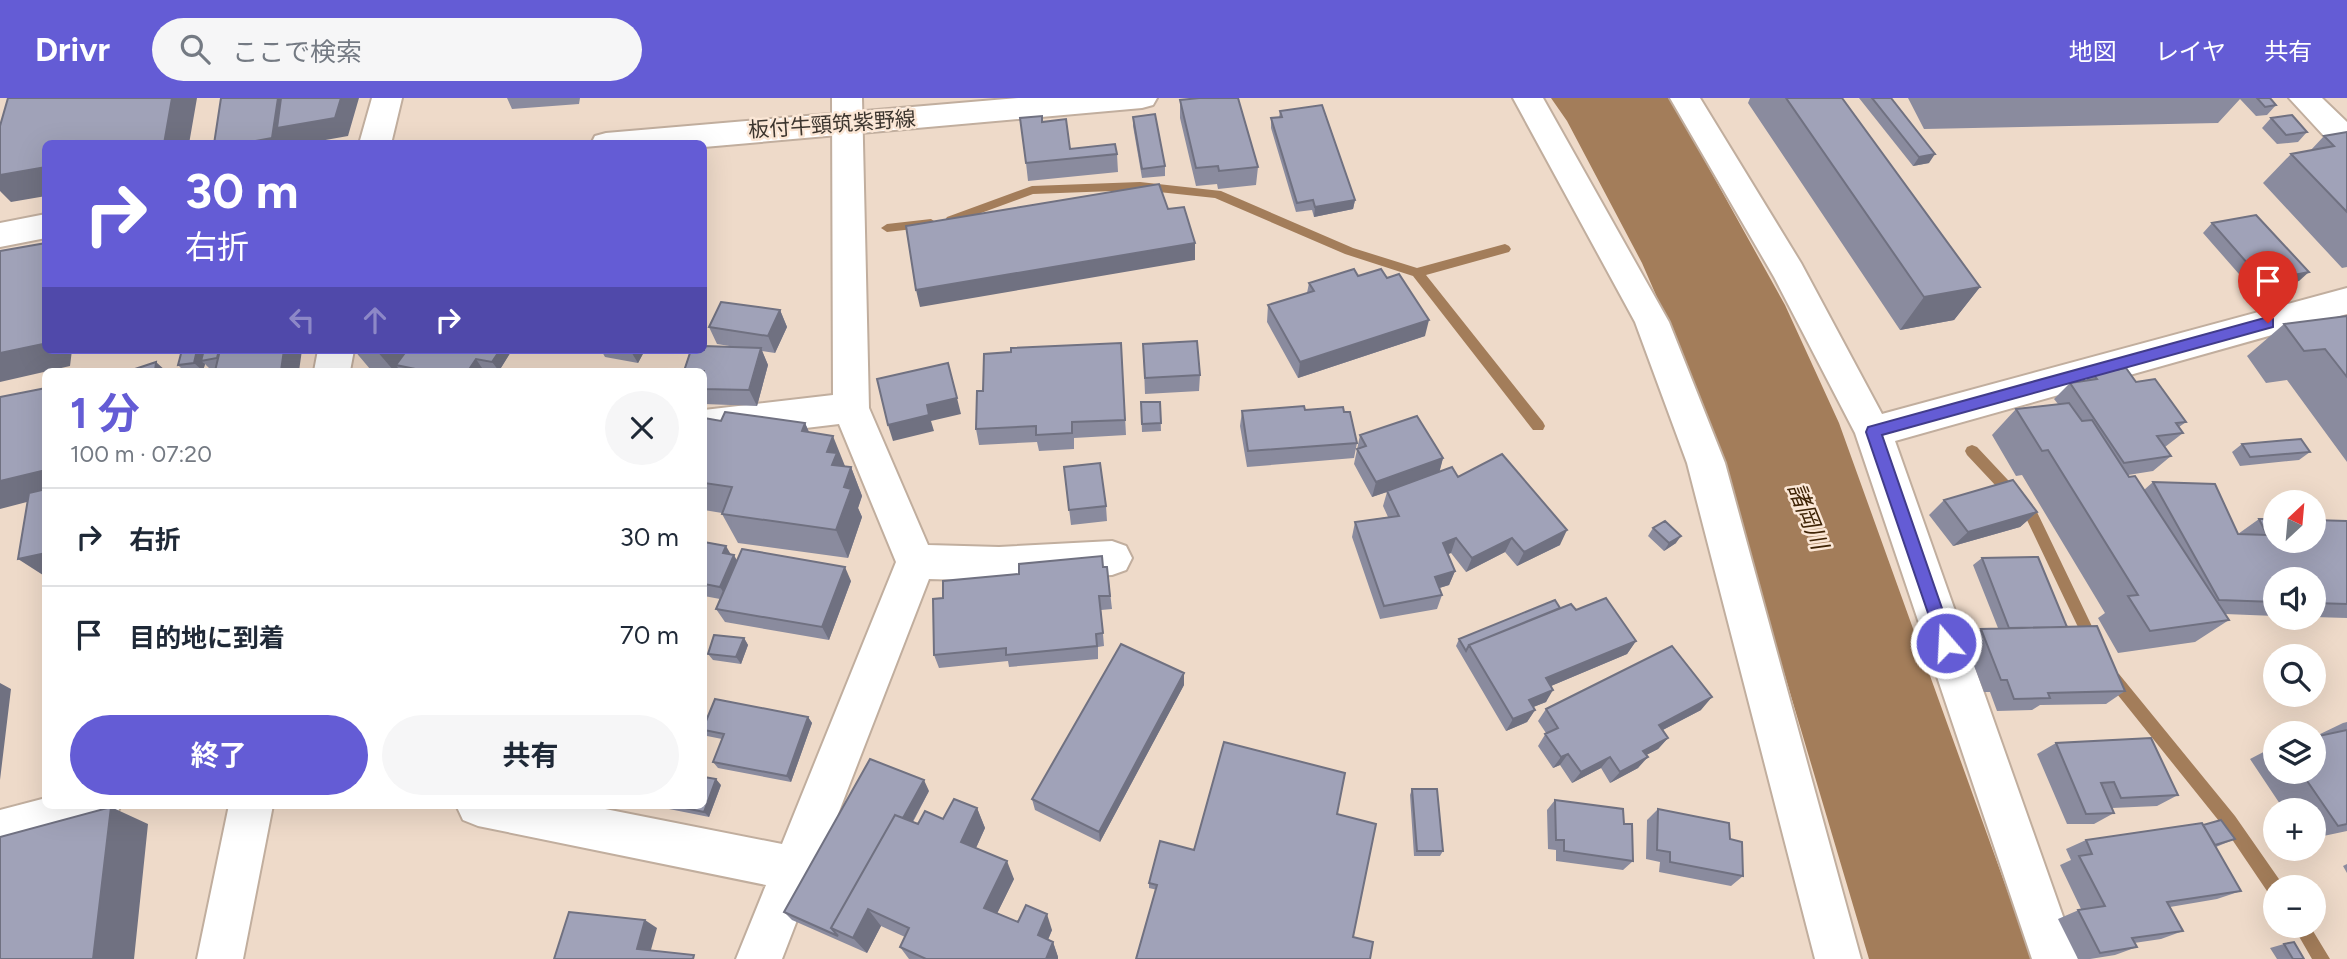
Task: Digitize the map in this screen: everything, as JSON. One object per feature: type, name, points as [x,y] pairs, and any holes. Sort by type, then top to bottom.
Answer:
[{"type":"street","points":[[376,140],[387,98]]},
{"type":"street","name":"板付牛頸筑紫野線","points":[[643,140],[717,132],[847,112],[1142,98]]},
{"type":"street","points":[[1528,98],[1652,322],[1706,463],[1838,959]]},
{"type":"street","points":[[1685,98],[1789,272],[1873,432],[2055,959]]},
{"type":"street","points":[[2304,98],[2347,141]]},
{"type":"street","points":[[759,959],[797,869],[916,562],[851,408],[847,112]]},
{"type":"street","points":[[0,236],[42,227]]},
{"type":"street","points":[[1873,432],[2347,301]]},
{"type":"street","points":[[707,425],[851,408]]},
{"type":"street","points":[[916,562],[999,564],[1112,558]]},
{"type":"street","points":[[0,832],[84,809]]},
{"type":"street","points":[[220,959],[250,809]]},
{"type":"street","points":[[498,809],[797,869]]},
{"type":"water","name":"諸岡川","points":[[1551,98],[1670,98],[1785,305],[1839,423],[2032,959],[1869,959],[1742,531],[1689,371],[1642,263],[1567,121]]},
{"type":"building","points":[[8,98],[172,98],[165,140],[42,140],[42,168],[0,175],[0,126]]},
{"type":"building","points":[[221,98],[278,98],[272,138],[215,140]]},
{"type":"building","points":[[281,98],[341,98],[335,118],[277,128]]},
{"type":"building","points":[[1238,98],[1258,167],[1219,171],[1218,166],[1196,168],[1180,100]]},
{"type":"building","points":[[1786,98],[1842,98],[1980,287],[1924,297]]},
{"type":"building","points":[[1872,98],[1891,98],[1935,154],[1919,157]]},
{"type":"building","points":[[2257,98],[2270,98],[2276,105],[2265,107]]},
{"type":"building","points":[[1322,105],[1355,200],[1315,207],[1313,200],[1297,203],[1271,118],[1282,117],[1280,111]]},
{"type":"building","points":[[1155,114],[1165,166],[1142,169],[1133,117]]},
{"type":"building","points":[[2292,115],[2307,132],[2286,135],[2271,118]]},
{"type":"building","points":[[1042,116],[1042,122],[1066,119],[1070,149],[1115,144],[1117,154],[1026,163],[1020,118]]},
{"type":"building","points":[[2347,132],[2347,212],[2291,154],[2334,146],[2324,136]]},
{"type":"building","points":[[1159,184],[1168,209],[1184,207],[1195,243],[916,290],[906,226]]},
{"type":"building","points":[[2256,215],[2309,272],[2263,281],[2212,223]]},
{"type":"building","points":[[42,244],[42,344],[0,353],[0,251]]},
{"type":"building","points":[[1354,269],[1358,276],[1381,269],[1387,278],[1399,274],[1429,320],[1300,362],[1268,305],[1314,291],[1309,283]]},
{"type":"building","points":[[721,302],[780,310],[768,336],[709,327]]},
{"type":"building","points":[[2347,316],[2347,377],[2325,349],[2304,351],[2284,324]]},
{"type":"building","points":[[1197,341],[1200,375],[1145,378],[1143,344]]},
{"type":"building","points":[[1121,343],[1125,420],[1072,422],[1072,433],[1036,435],[1036,426],[976,429],[977,391],[983,391],[984,354],[1011,352],[1011,348]]},
{"type":"building","points":[[707,346],[761,348],[749,390],[707,389],[707,368],[685,368],[690,354],[707,354]]},
{"type":"building","points":[[181,354],[196,354],[194,363],[178,365]]},
{"type":"building","points":[[203,354],[218,354],[217,358],[201,361]]},
{"type":"building","points":[[219,354],[283,354],[281,368],[216,368]]},
{"type":"building","points":[[404,354],[497,354],[492,362],[476,359],[470,368],[410,368],[396,365]]},
{"type":"building","points":[[156,362],[155,368],[138,368]]},
{"type":"building","points":[[948,363],[957,398],[927,405],[929,415],[888,425],[877,379]]},
{"type":"building","points":[[2126,368],[2136,382],[2155,379],[2186,422],[2176,423],[2183,433],[2157,436],[2171,456],[2124,463],[2070,383],[2097,379],[2093,374]]},
{"type":"building","points":[[42,389],[42,471],[0,481],[0,397]]},
{"type":"building","points":[[1141,402],[1160,402],[1161,423],[1142,424]]},
{"type":"building","points":[[2069,403],[2082,421],[2092,420],[2129,477],[2135,476],[2229,620],[2150,631],[2128,596],[2138,595],[2048,450],[2042,451],[2016,409]]},
{"type":"building","points":[[1304,406],[1305,410],[1343,407],[1344,412],[1350,412],[1357,443],[1248,451],[1242,411]]},
{"type":"building","points":[[725,412],[805,423],[802,431],[833,436],[827,452],[837,453],[832,465],[851,467],[844,487],[851,489],[836,530],[722,514],[732,487],[707,483],[707,419],[721,421]]},
{"type":"building","points":[[1417,416],[1443,458],[1376,482],[1357,449],[1366,446],[1360,435]]},
{"type":"building","points":[[2301,439],[2310,452],[2250,457],[2242,444]]},
{"type":"building","points":[[1502,454],[1567,530],[1524,552],[1512,538],[1472,558],[1456,538],[1443,543],[1455,571],[1435,577],[1442,595],[1384,606],[1355,522],[1399,516],[1387,491],[1452,467],[1458,477]]},
{"type":"building","points":[[1100,463],[1106,506],[1069,510],[1064,467]]},
{"type":"building","points":[[2013,480],[2037,512],[1968,532],[1944,500]]},
{"type":"building","points":[[2153,482],[2215,484],[2238,534],[2263,535],[2263,553],[2326,553],[2326,520],[2347,521],[2347,604],[2326,603],[2326,567],[2263,567],[2263,602],[2219,600]]},
{"type":"building","points":[[42,490],[42,554],[18,559],[29,493]]},
{"type":"building","points":[[1665,521],[1681,536],[1669,543],[1653,528]]},
{"type":"building","points":[[707,543],[726,546],[723,553],[734,555],[720,587],[707,585]]},
{"type":"building","points":[[742,549],[845,567],[822,627],[716,609]]},
{"type":"building","points":[[1102,556],[1103,567],[1107,567],[1110,596],[1099,596],[1103,633],[1096,634],[1097,646],[1006,655],[1006,648],[934,655],[933,599],[943,598],[943,581],[1019,574],[1019,564]]},
{"type":"building","points":[[2038,557],[2067,627],[2009,628],[1982,558]]},
{"type":"building","points":[[1606,598],[1636,641],[1546,678],[1553,690],[1529,700],[1535,710],[1513,719],[1469,645],[1571,604],[1576,610]]},
{"type":"building","points":[[1555,600],[1560,608],[1469,645],[1466,651],[1459,639]]},
{"type":"building","points":[[2097,626],[2125,691],[2048,693],[2050,698],[2014,699],[2007,680],[2001,680],[1981,629]]},
{"type":"building","points":[[714,635],[744,638],[736,657],[708,654]]},
{"type":"building","points":[[1121,644],[1184,673],[1099,832],[1032,799]]},
{"type":"building","points":[[1672,646],[1712,697],[1659,725],[1668,738],[1643,751],[1648,757],[1620,772],[1610,757],[1581,772],[1568,754],[1561,757],[1545,734],[1558,728],[1546,709]]},
{"type":"building","points":[[715,699],[808,717],[787,776],[713,762],[724,734],[707,731],[707,719]]},
{"type":"building","points":[[2347,730],[2347,824],[2338,826],[2326,808],[2326,798],[2319,798],[2309,784],[2326,784],[2326,734]]},
{"type":"building","points":[[2151,738],[2178,795],[2121,798],[2114,782],[2101,783],[2114,813],[2086,814],[2056,743]]},
{"type":"building","points":[[1224,742],[1345,773],[1337,814],[1376,824],[1353,937],[1373,942],[1370,959],[1136,959],[1157,885],[1149,883],[1160,841],[1194,850]]},
{"type":"building","points":[[870,759],[924,780],[903,818],[895,815],[831,928],[838,936],[784,912]]},
{"type":"building","points":[[707,778],[716,779],[707,804]]},
{"type":"building","points":[[1412,789],[1437,789],[1443,851],[1417,851]]},
{"type":"building","points":[[954,799],[977,808],[961,842],[1007,861],[984,908],[1018,922],[1026,905],[1047,914],[1038,935],[1053,942],[1046,959],[926,959],[900,947],[909,928],[868,909],[853,938],[831,928],[895,815],[918,824],[925,811],[943,819]]},
{"type":"building","points":[[1555,800],[1623,809],[1624,824],[1632,824],[1633,861],[1564,851],[1564,840],[1556,840]]},
{"type":"building","points":[[111,809],[93,959],[0,959],[0,837]]},
{"type":"building","points":[[1658,809],[1729,823],[1730,839],[1742,842],[1743,876],[1670,862],[1670,852],[1657,850]]},
{"type":"building","points":[[2221,820],[2235,839],[2215,845],[2203,825]]},
{"type":"building","points":[[2202,823],[2241,891],[2167,902],[2183,931],[2132,938],[2137,947],[2100,953],[2078,910],[2105,906],[2079,856],[2092,854],[2086,840]]},
{"type":"building","points":[[569,912],[645,920],[637,949],[694,955],[693,959],[554,959]]},
{"type":"building","points":[[2294,942],[2304,959],[2293,959],[2284,944]]},
{"type":"waterway","points":[[951,220],[1032,190],[1140,186],[1217,194],[1349,251],[1417,273]]},
{"type":"waterway","points":[[887,228],[931,223]]},
{"type":"waterway","points":[[1417,273],[1505,249]]},
{"type":"waterway","points":[[1417,273],[1538,426]]},
{"type":"waterway","points":[[1972,451],[2031,514],[2093,643]]},
{"type":"waterway","points":[[2114,679],[2229,821],[2266,875]]},
{"type":"waterway","points":[[2309,938],[2322,959]]},
{"type":"route","points":[[1946,643],[1873,432],[2268,323]]}]
